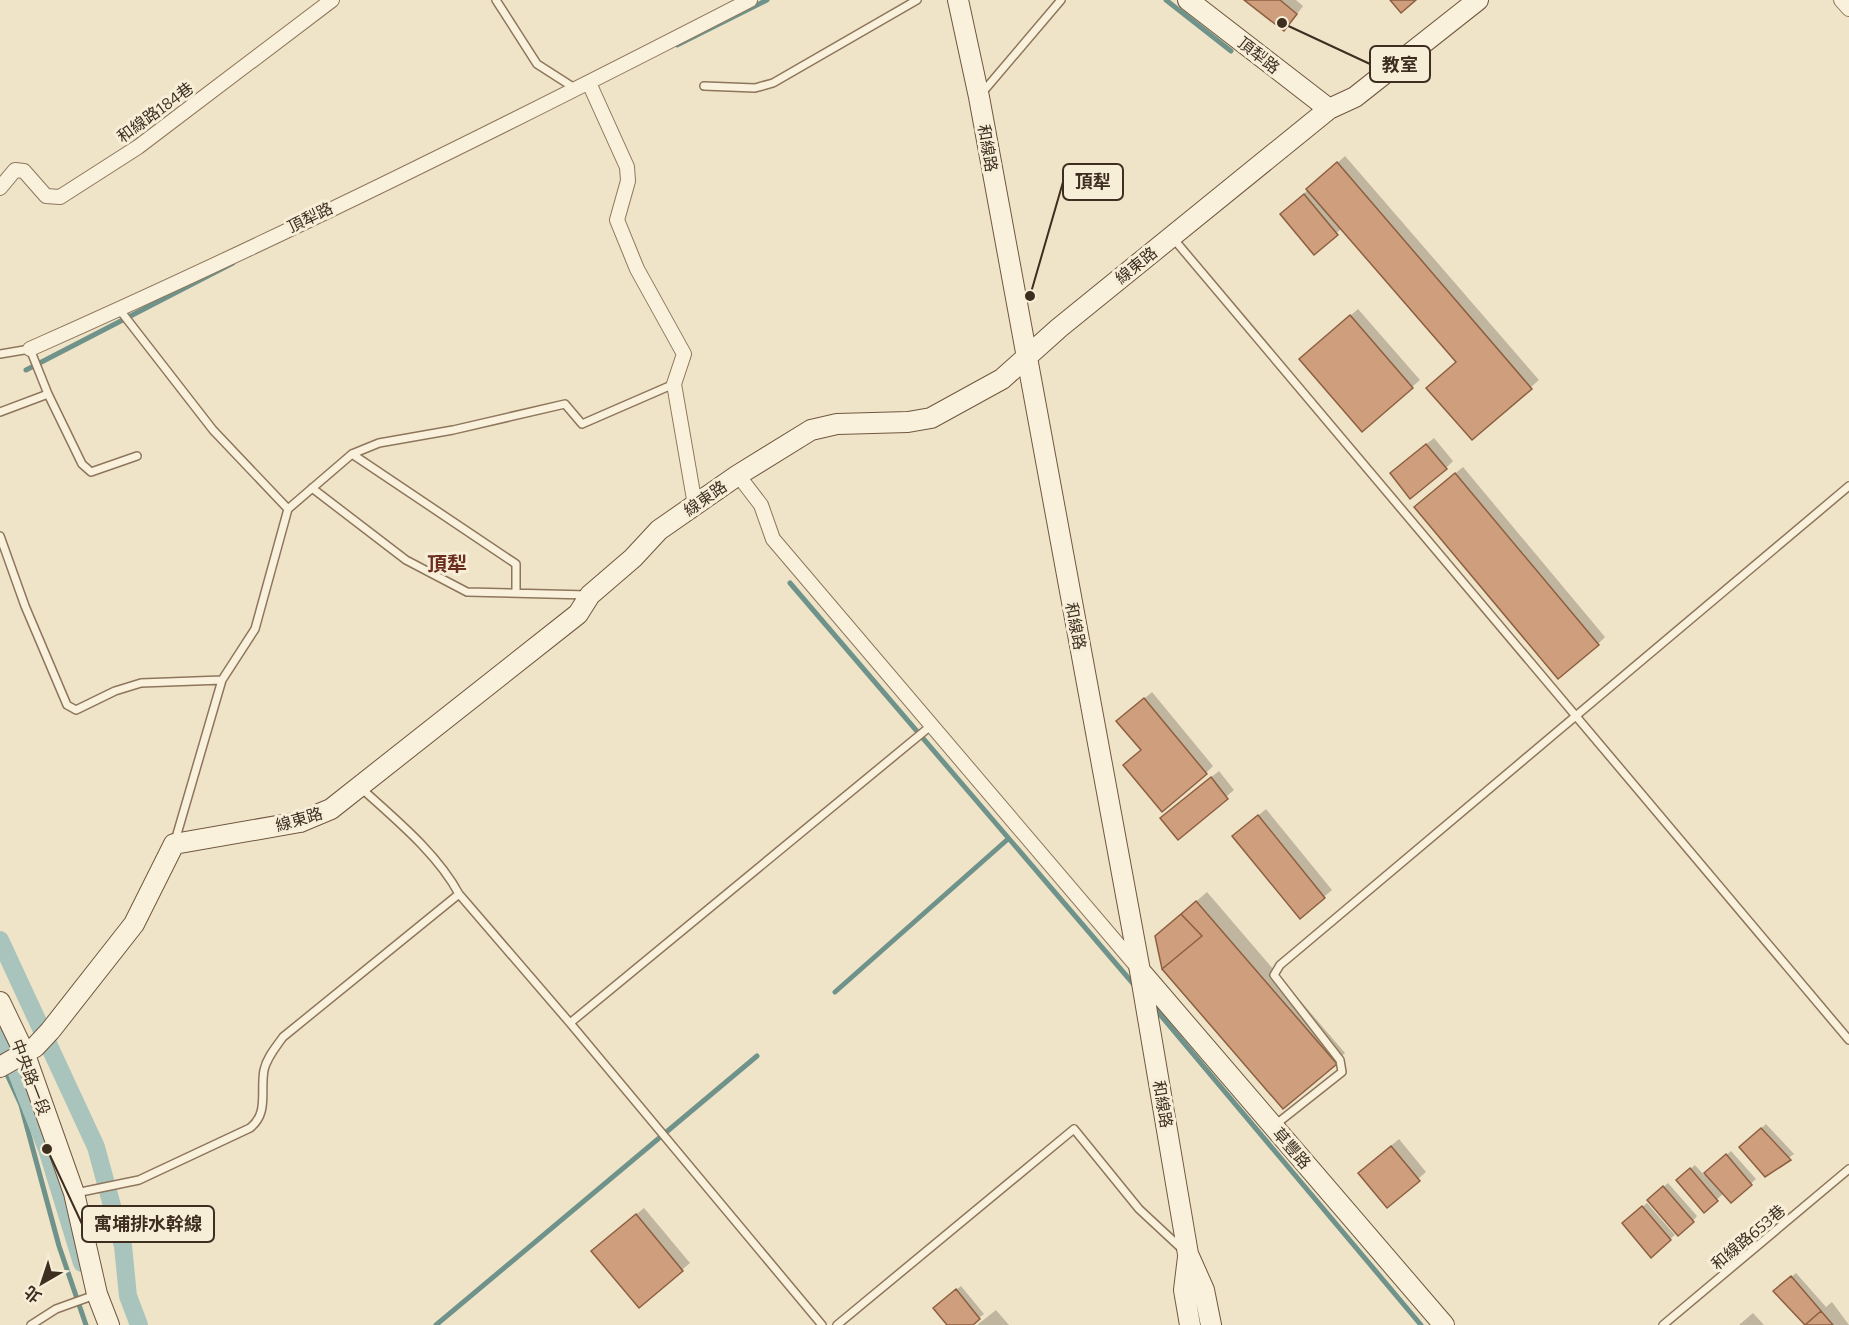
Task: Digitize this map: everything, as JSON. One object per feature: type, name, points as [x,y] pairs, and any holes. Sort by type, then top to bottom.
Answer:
[{"type":"street","name":"和線路184巷","points":[[0,188],[15,170],[24,171],[46,196],[60,197],[138,147],[332,0]]},
{"type":"street","name":"頂犁路","points":[[30,349],[119,309],[582,86],[750,0]]},
{"type":"street","name":"和線路","points":[[958,0],[979,97],[1140,971],[1188,1254],[1204,1290],[1212,1325]]},
{"type":"street","name":"頂犁路","points":[[1188,0],[1329,109]]},
{"type":"street","name":"線東路","points":[[174,844],[300,822],[331,810],[578,614],[590,596],[633,558],[659,530],[738,475],[811,430],[837,424],[909,422],[931,418],[1002,379],[1171,236],[1329,109],[1355,97],[1478,0]]},
{"type":"street","points":[[1841,0],[1849,9]]},
{"type":"street","points":[[582,86],[627,167],[628,181],[616,220],[637,269],[684,354],[674,384],[695,505]]},
{"type":"street","points":[[738,475],[761,505],[773,538],[1140,971]]},
{"type":"street","points":[[17,1057],[50,1031],[134,924],[174,844]]},
{"type":"street","name":"草豐路","points":[[1140,971],[1444,1325]]},
{"type":"street","name":"中央路一段","points":[[0,1002],[17,1057],[74,1193],[93,1296],[109,1325]]},
{"type":"street","name":"和線路","points":[[1188,1254],[1184,1290],[1190,1325]]},
{"type":"lane","points":[[496,0],[537,64],[582,86]]},
{"type":"lane","points":[[704,86],[755,88],[773,83],[917,0]]},
{"type":"lane","points":[[979,97],[1060,0]]},
{"type":"lane","points":[[1171,236],[1485,606],[1575,718],[1849,1040]]},
{"type":"lane","points":[[119,309],[213,430],[288,509]]},
{"type":"lane","points":[[0,354],[30,349],[48,394],[82,464],[91,472],[137,456]]},
{"type":"lane","points":[[174,844],[222,680],[255,629],[288,509],[352,454],[379,443],[453,430],[565,404],[582,424],[674,384]]},
{"type":"lane","points":[[0,412],[48,394]]},
{"type":"lane","points":[[352,454],[516,564],[516,593]]},
{"type":"lane","points":[[1273,1126],[1342,1072],[1340,1060],[1274,975],[1280,965],[1849,486]]},
{"type":"lane","points":[[312,488],[406,560],[467,592],[590,596]]},
{"type":"lane","points":[[0,536],[25,606],[67,705],[76,710],[116,691],[141,683],[222,680]]},
{"type":"lane","points":[[570,1023],[933,724]]},
{"type":"lane","points":[[361,788],[395,818],[450,877],[459,894],[822,1325]]},
{"type":"lane","points":[[74,1193],[139,1180],[250,1128],[258,1121],[263,1109],[264,1070],[270,1054],[283,1036],[459,894]]},
{"type":"lane","points":[[837,1325],[1074,1130],[1139,1209],[1188,1254]]},
{"type":"lane","name":"和線路653巷","points":[[1663,1325],[1849,1169]]},
{"type":"lane","points":[[31,1325],[68,1304],[93,1296]]},
{"type":"building","points":[[1244,0],[1280,0],[1297,14],[1284,31]]},
{"type":"building","points":[[1390,0],[1416,0],[1401,13]]},
{"type":"building","points":[[1337,162],[1532,389],[1472,440],[1426,388],[1456,362],[1306,189]]},
{"type":"building","points":[[1304,194],[1338,235],[1314,255],[1280,214]]},
{"type":"building","points":[[1350,315],[1413,388],[1362,432],[1299,359]]},
{"type":"building","points":[[1426,444],[1447,469],[1410,499],[1390,473]]},
{"type":"building","points":[[1455,473],[1599,645],[1558,679],[1414,507]]},
{"type":"building","points":[[1144,698],[1207,774],[1162,812],[1123,765],[1141,750],[1116,721]]},
{"type":"building","points":[[1211,777],[1228,799],[1178,840],[1160,818]]},
{"type":"building","points":[[1258,815],[1325,898],[1300,919],[1232,836]]},
{"type":"building","points":[[1196,901],[1337,1064],[1283,1109],[1162,969],[1202,936],[1181,914]]},
{"type":"building","points":[[1181,914],[1202,936],[1162,969],[1155,936]]},
{"type":"building","points":[[1761,1128],[1791,1160],[1765,1177],[1739,1147]]},
{"type":"building","points":[[1391,1146],[1420,1181],[1387,1208],[1358,1173]]},
{"type":"building","points":[[1726,1154],[1752,1185],[1731,1203],[1704,1173]]},
{"type":"building","points":[[1690,1168],[1718,1201],[1704,1213],[1676,1180]]},
{"type":"building","points":[[1663,1186],[1694,1222],[1678,1236],[1647,1200]]},
{"type":"building","points":[[1642,1206],[1671,1240],[1651,1258],[1622,1223]]},
{"type":"building","points":[[636,1214],[683,1271],[639,1308],[591,1251]]},
{"type":"building","points":[[1791,1276],[1821,1311],[1805,1325],[1773,1291]]},
{"type":"building","points":[[956,1289],[980,1319],[973,1325],[947,1325],[933,1308]]},
{"type":"building","points":[[1821,1311],[1833,1325],[1805,1325]]},
{"type":"waterway","points":[[677,45],[767,0]]},
{"type":"waterway","points":[[1166,0],[1231,51]]},
{"type":"waterway","points":[[26,370],[233,263]]},
{"type":"waterway","points":[[790,583],[1136,987]]},
{"type":"waterway","points":[[835,992],[1008,839]]},
{"type":"waterway","points":[[0,940],[96,1147],[123,1246],[128,1296],[139,1325]]},
{"type":"waterway","points":[[1152,1005],[1421,1325]]},
{"type":"waterway","points":[[0,1030],[47,1149],[82,1263]]},
{"type":"waterway","points":[[436,1325],[757,1056]]},
{"type":"waterway","points":[[5,1070],[21,1105],[59,1246],[86,1325]]},
{"type":"place","name":"教室","points":[[1282,23]]},
{"type":"place","name":"頂犁","points":[[1030,296]]},
{"type":"place","name":"寓埔排水幹線","points":[[47,1149]]},
{"type":"district","name":"頂犁","points":[[447,564]]}]
